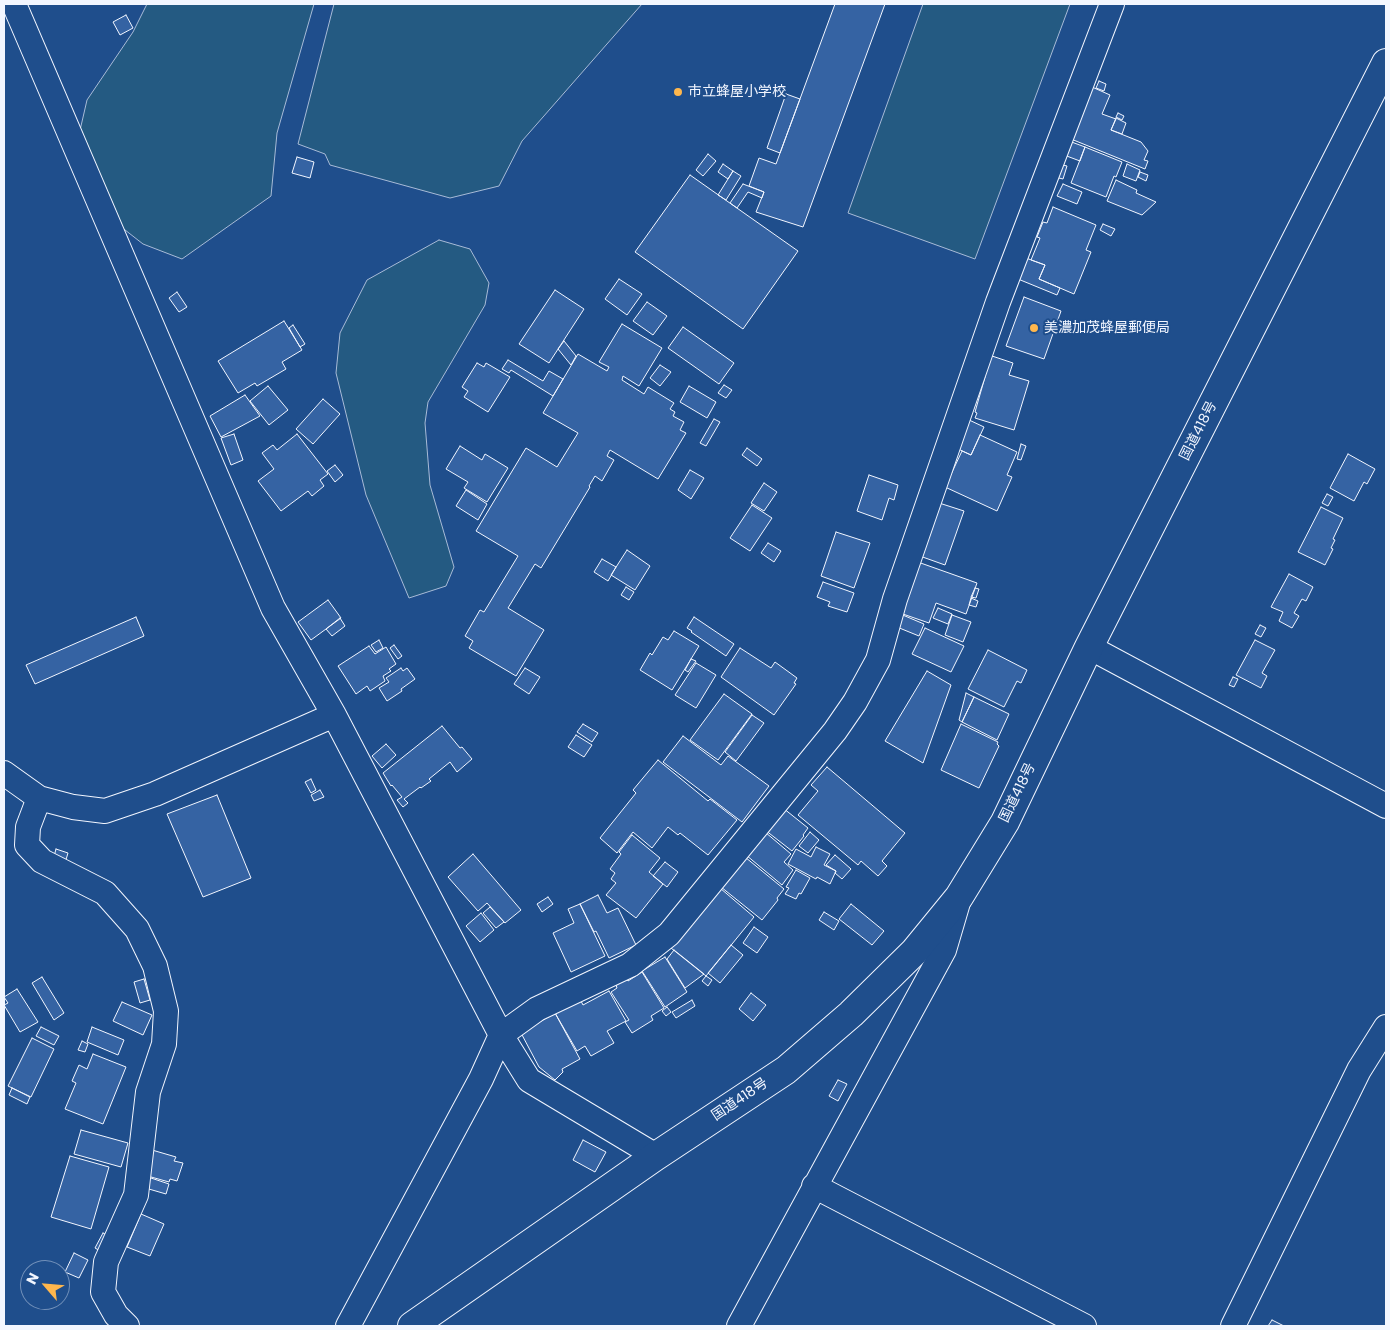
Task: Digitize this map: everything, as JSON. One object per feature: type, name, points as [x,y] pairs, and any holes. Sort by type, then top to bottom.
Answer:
[{"type":"highway","name":"国道418号","points":[[412,1326],[656,1156],[793,1064],[851,1014],[914,952],[959,897],[1005,822],[1089,647],[1386,63]]},
{"type":"street","points":[[14,4],[272,608],[334,715],[501,1035],[529,1080],[656,1156]]},
{"type":"street","points":[[348,1326],[481,1079],[501,1035],[537,1009],[630,965],[669,934],[834,731],[855,702],[878,660],[895,599],[998,302],[1112,4]]},
{"type":"street","points":[[1089,647],[1386,806]]},
{"type":"street","points":[[4,773],[39,798],[73,807],[105,811],[155,794],[334,715]]},
{"type":"street","points":[[39,798],[28,826],[27,846],[42,861],[105,893],[137,929],[155,966],[166,1011],[164,1044],[148,1092],[136,1195],[106,1262],[103,1292],[116,1315],[127,1326]]},
{"type":"street","points":[[739,1326],[944,950],[959,897]]},
{"type":"street","points":[[1233,1326],[1360,1070],[1386,1027]]},
{"type":"street","points":[[814,1186],[1084,1326]]},
{"type":"shaded area","points":[[147,4],[314,4],[277,133],[271,196],[182,259],[143,244],[111,219],[78,139],[87,100],[133,32]]},
{"type":"shaded area","points":[[334,4],[642,4],[522,141],[499,186],[450,198],[330,165],[325,154],[298,144]]},
{"type":"shaded area","points":[[923,4],[1070,4],[975,259],[848,213]]},
{"type":"shaded area","points":[[439,240],[470,249],[489,283],[485,305],[428,402],[425,423],[430,485],[454,567],[446,586],[409,598],[366,495],[336,373],[340,333],[367,280]]},
{"type":"building","points":[[835,4],[885,4],[803,227],[756,212],[764,192],[749,186],[759,158],[776,164]]},
{"type":"building","points":[[126,15],[133,28],[120,35],[113,22]]},
{"type":"building","points":[[1099,81],[1106,84],[1104,91],[1096,88]]},
{"type":"building","points":[[1092,87],[1110,95],[1102,114],[1116,119],[1111,130],[1141,142],[1148,151],[1144,160],[1148,161],[1145,169],[1071,139]]},
{"type":"building","points":[[786,94],[800,99],[780,153],[767,148]]},
{"type":"building","points":[[1118,113],[1124,116],[1122,120],[1116,117]]},
{"type":"building","points":[[1116,118],[1126,123],[1122,134],[1111,130]]},
{"type":"building","points":[[1069,141],[1085,147],[1080,161],[1064,155]]},
{"type":"building","points":[[1085,147],[1122,162],[1106,197],[1071,183]]},
{"type":"building","points":[[708,154],[716,161],[703,176],[696,170]]},
{"type":"building","points":[[297,157],[314,162],[310,178],[292,173]]},
{"type":"building","points":[[723,164],[733,171],[728,179],[718,172]]},
{"type":"building","points":[[1059,164],[1067,166],[1063,179],[1055,177]]},
{"type":"building","points":[[1127,164],[1140,170],[1136,181],[1123,176]]},
{"type":"building","points":[[733,171],[741,176],[726,200],[718,195]]},
{"type":"building","points":[[1140,172],[1148,175],[1146,181],[1138,177]]},
{"type":"building","points":[[690,175],[798,251],[743,329],[635,252]]},
{"type":"building","points":[[1116,180],[1137,190],[1136,193],[1156,202],[1142,215],[1107,201]]},
{"type":"building","points":[[743,184],[764,192],[762,198],[748,192],[737,208],[730,203]]},
{"type":"building","points":[[1063,184],[1082,192],[1077,204],[1057,196]]},
{"type":"building","points":[[1053,207],[1096,225],[1086,250],[1091,252],[1074,294],[1039,279],[1045,265],[1031,260],[1040,238],[1037,237],[1043,222],[1047,223]]},
{"type":"building","points":[[1103,224],[1115,229],[1111,236],[1100,230]]},
{"type":"building","points":[[1026,258],[1045,265],[1039,279],[1060,288],[1057,295],[1018,279]]},
{"type":"building","points":[[619,279],[642,294],[627,315],[605,299]]},
{"type":"building","points":[[555,290],[584,309],[549,363],[519,344]]},
{"type":"building","points":[[177,292],[187,307],[179,312],[169,298]]},
{"type":"building","points":[[1024,297],[1061,311],[1044,359],[1006,346]]},
{"type":"building","points":[[647,302],[667,316],[653,335],[633,321]]},
{"type":"building","points":[[284,321],[302,350],[282,362],[286,369],[257,386],[255,383],[238,393],[218,361]]},
{"type":"building","points":[[622,324],[662,348],[639,386],[623,376],[622,380],[644,394],[648,387],[674,403],[670,409],[675,412],[673,416],[684,422],[680,430],[686,433],[658,479],[610,450],[607,456],[614,460],[602,481],[595,476],[541,568],[535,564],[508,608],[544,630],[516,676],[469,648],[473,641],[465,636],[480,610],[484,612],[518,556],[476,531],[526,448],[557,467],[578,433],[543,413],[578,354],[607,371],[609,367],[599,362]]},
{"type":"building","points":[[293,325],[305,344],[300,347],[289,328]]},
{"type":"building","points":[[683,327],[734,363],[719,384],[668,348]]},
{"type":"building","points":[[564,341],[576,356],[571,365],[558,349]]},
{"type":"building","points":[[989,355],[1013,363],[1009,375],[1029,381],[1014,430],[975,418],[985,377],[982,376]]},
{"type":"building","points":[[508,360],[543,381],[549,371],[563,379],[553,396],[511,370],[509,373],[502,369]]},
{"type":"building","points":[[477,363],[484,367],[486,363],[510,377],[488,412],[464,397],[468,391],[462,387]]},
{"type":"building","points":[[660,365],[671,372],[660,386],[650,378]]},
{"type":"building","points":[[724,385],[732,390],[726,398],[718,393]]},
{"type":"building","points":[[268,386],[288,410],[269,425],[250,401]]},
{"type":"building","points":[[689,386],[716,402],[707,418],[680,402]]},
{"type":"building","points":[[245,395],[260,416],[221,437],[210,416]]},
{"type":"building","points":[[323,399],[340,414],[313,444],[296,429]]},
{"type":"building","points":[[714,419],[720,422],[706,446],[700,443]]},
{"type":"building","points":[[967,419],[984,427],[971,455],[954,447]]},
{"type":"building","points":[[234,434],[243,460],[231,465],[221,438]]},
{"type":"building","points":[[297,434],[328,474],[320,480],[324,486],[312,496],[308,491],[281,511],[258,481],[274,469],[262,453],[273,445],[277,450]]},
{"type":"building","points":[[980,435],[1017,452],[1007,475],[1012,477],[997,511],[945,487],[962,451],[971,455]]},
{"type":"building","points":[[1021,444],[1026,446],[1021,460],[1017,459]]},
{"type":"building","points":[[460,446],[482,460],[485,454],[508,468],[487,502],[464,488],[468,482],[446,469]]},
{"type":"building","points":[[747,448],[762,459],[757,466],[742,455]]},
{"type":"building","points":[[1348,454],[1375,469],[1367,484],[1364,482],[1354,501],[1330,488]]},
{"type":"building","points":[[335,465],[343,475],[335,482],[327,471]]},
{"type":"building","points":[[690,470],[704,478],[691,499],[678,490]]},
{"type":"building","points":[[869,475],[898,485],[894,500],[889,498],[882,520],[857,511]]},
{"type":"building","points":[[764,483],[777,492],[764,511],[751,503]]},
{"type":"building","points":[[466,490],[487,504],[478,520],[456,506]]},
{"type":"building","points":[[1327,494],[1333,497],[1328,506],[1322,503]]},
{"type":"building","points":[[936,502],[964,511],[945,565],[917,555]]},
{"type":"building","points":[[752,505],[772,518],[750,551],[730,538]]},
{"type":"building","points":[[1321,507],[1343,518],[1333,539],[1335,540],[1331,548],[1333,549],[1325,565],[1298,552]]},
{"type":"building","points":[[836,532],[870,543],[854,588],[821,576]]},
{"type":"building","points":[[768,543],[781,551],[774,562],[761,553]]},
{"type":"building","points":[[627,550],[650,566],[635,590],[611,575]]},
{"type":"building","points":[[602,559],[616,567],[608,581],[594,572]]},
{"type":"building","points":[[915,561],[977,583],[966,614],[936,603],[929,623],[897,612]]},
{"type":"building","points":[[1289,574],[1313,587],[1306,601],[1302,599],[1294,613],[1299,616],[1292,628],[1279,621],[1283,612],[1271,607]]},
{"type":"building","points":[[823,582],[854,593],[847,612],[828,606],[830,602],[817,597]]},
{"type":"building","points":[[626,587],[634,592],[629,600],[621,595]]},
{"type":"building","points":[[975,588],[979,589],[976,598],[971,597]]},
{"type":"building","points":[[971,598],[978,601],[976,607],[969,605]]},
{"type":"building","points":[[328,600],[341,618],[311,640],[298,622]]},
{"type":"building","points":[[938,608],[952,614],[948,624],[933,618]]},
{"type":"building","points":[[898,613],[924,624],[919,636],[892,625]]},
{"type":"building","points":[[952,615],[971,622],[963,642],[945,635]]},
{"type":"building","points":[[136,617],[144,636],[35,684],[26,665]]},
{"type":"building","points":[[694,617],[734,644],[726,656],[687,628]]},
{"type":"building","points":[[340,618],[345,626],[332,636],[326,629]]},
{"type":"building","points":[[1260,625],[1266,628],[1261,637],[1255,634]]},
{"type":"building","points":[[925,628],[964,646],[951,672],[912,654]]},
{"type":"building","points":[[674,631],[699,646],[672,690],[640,670],[650,653],[652,655],[663,637],[668,640]]},
{"type":"building","points":[[379,640],[383,648],[376,652],[371,645]]},
{"type":"building","points":[[1255,640],[1275,650],[1262,673],[1267,676],[1261,688],[1236,675]]},
{"type":"building","points":[[394,645],[402,656],[398,659],[390,648]]},
{"type":"building","points":[[369,646],[375,654],[386,647],[396,664],[389,669],[391,671],[383,676],[385,681],[370,691],[367,686],[356,694],[338,666]]},
{"type":"building","points":[[740,648],[771,668],[775,662],[797,678],[794,683],[796,684],[774,715],[721,677]]},
{"type":"building","points":[[988,650],[1027,670],[1021,683],[1017,681],[1004,707],[968,689]]},
{"type":"building","points":[[691,659],[696,661],[688,672],[685,670]]},
{"type":"building","points":[[696,663],[716,675],[696,708],[675,695]]},
{"type":"building","points":[[401,668],[403,671],[407,668],[415,679],[387,701],[379,688],[389,682],[386,678]]},
{"type":"building","points":[[525,668],[540,677],[529,694],[514,684]]},
{"type":"building","points":[[927,671],[951,685],[923,763],[885,741]]},
{"type":"building","points":[[1233,677],[1238,679],[1234,687],[1229,685]]},
{"type":"building","points":[[966,693],[974,697],[962,722],[959,720]]},
{"type":"building","points":[[724,694],[752,714],[718,760],[690,740]]},
{"type":"building","points":[[974,697],[1009,714],[997,740],[962,722]]},
{"type":"building","points":[[752,715],[764,723],[736,761],[725,752]]},
{"type":"building","points":[[583,724],[598,733],[592,742],[577,732]]},
{"type":"building","points":[[961,724],[998,742],[999,746],[979,788],[941,770]]},
{"type":"building","points":[[442,726],[472,759],[457,772],[450,762],[429,779],[431,781],[404,799],[408,803],[403,807],[397,800],[402,797],[391,786],[383,773]]},
{"type":"building","points":[[576,735],[592,745],[584,757],[568,747]]},
{"type":"building","points":[[683,736],[721,765],[728,756],[769,786],[742,822],[663,762]]},
{"type":"building","points":[[386,744],[396,755],[382,768],[372,756]]},
{"type":"building","points":[[658,760],[708,801],[710,799],[737,820],[708,855],[680,833],[678,835],[668,827],[652,848],[633,832],[617,853],[600,838],[636,793],[633,790]]},
{"type":"building","points":[[827,767],[905,833],[882,861],[887,866],[878,876],[861,861],[858,865],[798,815],[818,791],[811,785]]},
{"type":"building","points":[[311,779],[316,790],[311,793],[305,782]]},
{"type":"building","points":[[320,790],[324,797],[314,801],[311,795]]},
{"type":"building","points":[[217,795],[251,878],[203,897],[167,814]]},
{"type":"building","points":[[783,808],[808,828],[792,851],[765,830]]},
{"type":"building","points":[[765,832],[791,854],[784,862],[793,870],[782,885],[746,855]]},
{"type":"building","points":[[810,832],[819,840],[808,853],[799,846]]},
{"type":"building","points":[[632,835],[660,858],[649,872],[663,884],[636,918],[606,895],[616,883],[611,879],[615,873],[610,869],[621,854],[619,852]]},
{"type":"building","points":[[816,847],[830,854],[824,865],[836,871],[830,884],[817,877],[816,879],[788,864],[796,849],[811,857]]},
{"type":"building","points":[[56,849],[68,853],[65,863],[53,860]]},
{"type":"building","points":[[473,854],[521,910],[505,923],[487,903],[478,911],[448,877]]},
{"type":"building","points":[[835,855],[851,869],[842,879],[835,873],[836,871],[826,865]]},
{"type":"building","points":[[745,857],[784,889],[762,920],[721,887]]},
{"type":"building","points":[[665,862],[678,872],[667,887],[653,876]]},
{"type":"building","points":[[796,870],[810,878],[796,899],[785,894],[789,888],[786,887]]},
{"type":"building","points":[[720,888],[754,917],[706,976],[671,948]]},
{"type":"building","points":[[598,895],[607,913],[618,908],[636,945],[609,958],[580,904]]},
{"type":"building","points":[[548,897],[553,904],[542,912],[537,904]]},
{"type":"building","points":[[580,904],[605,956],[571,972],[553,933],[574,923],[568,909]]},
{"type":"building","points":[[851,904],[884,931],[872,945],[839,919]]},
{"type":"building","points":[[490,907],[504,922],[496,928],[483,913]]},
{"type":"building","points":[[824,912],[839,921],[834,930],[819,920]]},
{"type":"building","points":[[481,913],[494,930],[480,942],[466,926]]},
{"type":"building","points":[[754,927],[768,937],[757,953],[743,943]]},
{"type":"building","points":[[731,945],[743,955],[720,983],[708,973]]},
{"type":"building","points":[[674,950],[704,974],[685,988],[667,959]]},
{"type":"building","points":[[665,957],[687,992],[665,1007],[642,971]]},
{"type":"building","points":[[642,972],[664,1008],[651,1016],[653,1020],[632,1033],[625,1022],[629,1020],[611,992],[617,988],[616,985],[626,978],[628,981]]},
{"type":"building","points":[[706,976],[712,980],[708,986],[702,981]]},
{"type":"building","points":[[42,977],[64,1013],[54,1020],[32,983]]},
{"type":"building","points":[[144,979],[150,1000],[140,1003],[134,982]]},
{"type":"building","points":[[17,989],[38,1022],[20,1032],[4,1005],[8,1003],[4,997]]},
{"type":"building","points":[[609,991],[626,1021],[607,1031],[614,1043],[591,1056],[585,1046],[577,1051],[555,1013],[580,999],[583,1005]]},
{"type":"building","points":[[751,993],[766,1005],[753,1021],[739,1009]]},
{"type":"building","points":[[692,1000],[695,1006],[676,1018],[672,1012]]},
{"type":"building","points":[[122,1002],[152,1015],[143,1035],[113,1021]]},
{"type":"building","points":[[667,1007],[671,1012],[666,1016],[662,1011]]},
{"type":"building","points":[[555,1013],[580,1059],[562,1069],[563,1072],[555,1080],[539,1067],[521,1033]]},
{"type":"building","points":[[41,1027],[59,1036],[54,1045],[36,1036]]},
{"type":"building","points":[[92,1027],[124,1040],[118,1055],[87,1042]]},
{"type":"building","points":[[32,1038],[54,1049],[31,1097],[8,1086]]},
{"type":"building","points":[[82,1041],[88,1044],[85,1052],[78,1050]]},
{"type":"building","points":[[93,1054],[126,1067],[103,1124],[65,1109],[76,1083],[72,1081],[79,1065],[87,1069]]},
{"type":"building","points":[[838,1080],[847,1084],[838,1101],[829,1096]]},
{"type":"building","points":[[12,1088],[30,1097],[27,1104],[9,1095]]},
{"type":"building","points":[[81,1130],[128,1143],[121,1167],[74,1154]]},
{"type":"building","points":[[583,1140],[606,1152],[595,1172],[573,1160]]},
{"type":"building","points":[[152,1150],[176,1157],[174,1161],[183,1163],[177,1181],[170,1179],[169,1182],[144,1175]]},
{"type":"building","points":[[70,1156],[109,1167],[91,1229],[51,1217]]},
{"type":"building","points":[[145,1176],[169,1184],[166,1194],[142,1187]]},
{"type":"building","points":[[141,1214],[164,1224],[150,1256],[127,1247]]},
{"type":"building","points":[[103,1233],[109,1236],[102,1252],[95,1248]]},
{"type":"building","points":[[74,1253],[88,1260],[79,1278],[70,1274],[70,1261]]},
{"type":"building","points":[[1272,1320],[1284,1326],[1268,1326]]},
{"type":"place","name":"市立蜂屋小学校","points":[[678,92]]},
{"type":"place","name":"美濃加茂蜂屋郵便局","points":[[1034,328]]}]
